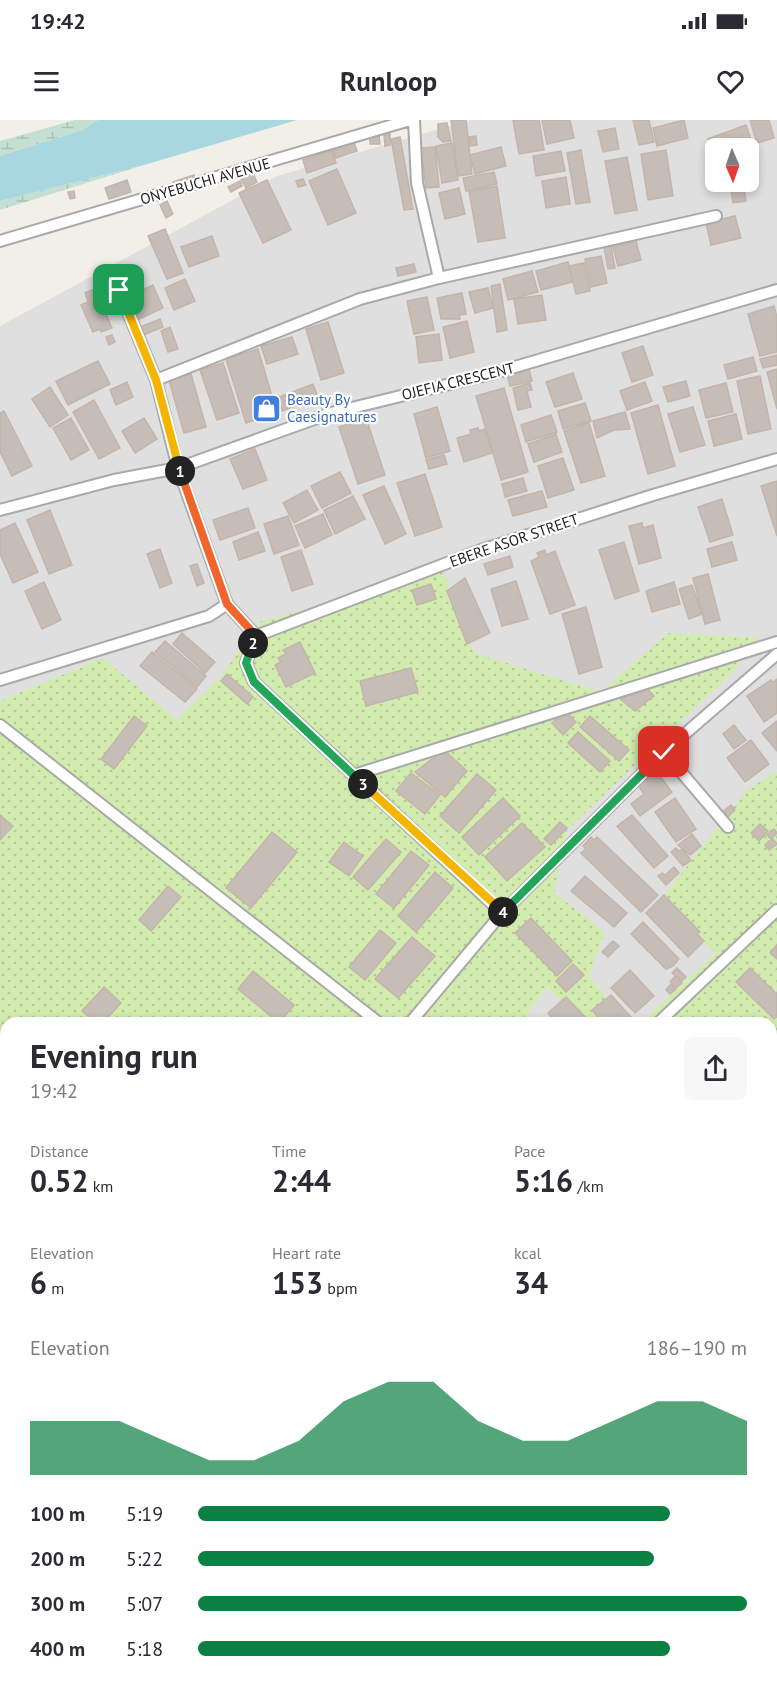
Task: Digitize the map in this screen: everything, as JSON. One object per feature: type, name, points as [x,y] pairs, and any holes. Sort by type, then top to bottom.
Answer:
[{"type":"street","name":"ONYEBUCHI AVENUE","points":[[0,241],[412,120]]},
{"type":"street","points":[[412,120],[417,183],[439,278]]},
{"type":"street","points":[[156,380],[360,299],[439,278],[716,216]]},
{"type":"street","points":[[119,290],[156,380],[178,468],[227,604],[256,636],[246,663],[254,682],[502,913]]},
{"type":"street","name":"OJEFIA CRESCENT","points":[[0,510],[114,480],[178,468],[331,413],[491,374],[777,290]]},
{"type":"street","name":"EBERE ASOR STREET","points":[[256,636],[481,550],[653,495],[777,459]]},
{"type":"street","points":[[0,680],[209,616],[227,604]]},
{"type":"street","points":[[354,775],[777,642]]},
{"type":"street","points":[[415,1017],[502,913],[664,752],[777,654]]},
{"type":"street","points":[[0,725],[371,1017]]},
{"type":"street","points":[[664,752],[728,827]]},
{"type":"street","points":[[664,1017],[777,910]]},
{"type":"shaded area","points":[[471,120],[777,120],[777,818],[661,899],[715,954],[647,1017],[623,1017],[589,976],[605,932],[0,721],[0,326],[277,176]]},
{"type":"shaded area","points":[[547,987],[578,1017],[525,1017]]},
{"type":"green space","points":[[75,120],[98,120],[82,130],[0,156],[0,141]]},
{"type":"green space","points":[[144,165],[0,210],[0,201]]},
{"type":"green space","points":[[443,571],[474,653],[601,692],[668,633],[758,638],[731,674],[567,830],[554,893],[605,932],[589,976],[623,1017],[578,1017],[547,987],[525,1017],[0,1017],[0,701],[103,658],[177,720],[222,675],[259,622]]},
{"type":"green space","points":[[777,771],[777,1017],[647,1017],[715,954],[661,899],[747,790]]},
{"type":"water","points":[[98,120],[297,120],[144,165],[0,201],[0,156],[82,130]]},
{"type":"building","points":[[451,120],[466,120],[472,174],[458,176]]},
{"type":"building","points":[[513,120],[539,120],[544,150],[519,154]]},
{"type":"building","points":[[542,120],[570,120],[574,138],[547,144]]},
{"type":"building","points":[[633,120],[649,120],[654,142],[639,145]]},
{"type":"building","points":[[684,120],[688,138],[657,146],[653,128]]},
{"type":"building","points":[[750,120],[769,120],[774,138],[759,142],[759,138],[755,138]]},
{"type":"building","points":[[447,123],[451,141],[443,142],[438,137],[438,124]]},
{"type":"building","points":[[746,125],[751,138],[711,138]]},
{"type":"building","points":[[615,128],[619,149],[603,152],[598,131]]},
{"type":"building","points":[[390,134],[390,145],[385,146],[384,135]]},
{"type":"building","points":[[370,135],[379,135],[380,144],[370,144]]},
{"type":"building","points":[[476,136],[477,145],[470,146],[469,137]]},
{"type":"building","points":[[400,137],[413,209],[404,210],[391,139]]},
{"type":"building","points":[[354,142],[357,151],[336,158],[333,149]]},
{"type":"building","points":[[452,143],[458,180],[442,183],[436,146]]},
{"type":"building","points":[[435,147],[439,187],[426,188],[421,148]]},
{"type":"building","points":[[501,147],[506,166],[475,174],[470,155]]},
{"type":"building","points":[[332,150],[336,163],[307,173],[303,160]]},
{"type":"building","points":[[581,150],[590,202],[576,204],[567,153]]},
{"type":"building","points":[[666,150],[673,196],[648,200],[641,154]]},
{"type":"building","points":[[561,151],[565,171],[536,176],[533,156]]},
{"type":"building","points":[[627,157],[637,210],[615,214],[605,161]]},
{"type":"building","points":[[337,169],[356,213],[328,225],[309,181]]},
{"type":"building","points":[[494,172],[497,184],[466,191],[463,178]]},
{"type":"building","points":[[253,173],[257,182],[246,188],[241,179]]},
{"type":"building","points":[[194,175],[196,180],[175,186],[173,182]]},
{"type":"building","points":[[566,177],[570,204],[546,208],[542,181]]},
{"type":"building","points":[[303,179],[306,185],[298,187],[296,181]]},
{"type":"building","points":[[127,180],[131,192],[109,199],[105,188]]},
{"type":"building","points":[[267,180],[291,230],[263,243],[239,193]]},
{"type":"building","points":[[240,181],[242,186],[231,192],[228,187]]},
{"type":"building","points":[[497,186],[505,238],[478,242],[469,191]]},
{"type":"building","points":[[459,188],[465,214],[445,219],[439,193]]},
{"type":"building","points":[[74,191],[75,198],[70,199],[68,192]]},
{"type":"building","points":[[731,192],[744,192],[746,201],[733,203]]},
{"type":"building","points":[[167,201],[173,214],[166,218],[160,205]]},
{"type":"building","points":[[735,216],[741,238],[711,245],[706,223]]},
{"type":"building","points":[[165,229],[183,273],[167,279],[148,236]]},
{"type":"building","points":[[212,236],[219,256],[189,267],[181,247]]},
{"type":"building","points":[[636,241],[641,260],[618,266],[613,247]]},
{"type":"building","points":[[611,246],[615,268],[608,269],[604,247]]},
{"type":"building","points":[[601,256],[607,283],[591,287],[585,259]]},
{"type":"building","points":[[568,262],[573,282],[541,290],[536,271]]},
{"type":"building","points":[[584,263],[590,291],[576,294],[569,266]]},
{"type":"building","points":[[414,264],[416,272],[398,276],[396,268]]},
{"type":"building","points":[[532,271],[538,292],[508,300],[503,279]]},
{"type":"building","points":[[185,279],[195,301],[174,310],[165,288]]},
{"type":"building","points":[[500,284],[507,330],[497,332],[491,286]]},
{"type":"building","points":[[153,285],[163,308],[135,321],[125,298]]},
{"type":"building","points":[[488,288],[493,308],[475,313],[469,292]]},
{"type":"building","points":[[95,289],[112,328],[101,332],[100,329],[93,332],[81,305],[88,302],[85,293]]},
{"type":"building","points":[[462,293],[466,314],[459,315],[460,319],[441,319],[437,298]]},
{"type":"building","points":[[542,295],[546,320],[518,324],[514,299]]},
{"type":"building","points":[[427,297],[434,330],[414,334],[407,301]]},
{"type":"building","points":[[774,306],[777,317],[777,352],[760,356],[748,314]]},
{"type":"building","points":[[160,319],[163,327],[141,336],[138,328]]},
{"type":"building","points":[[467,321],[474,352],[450,358],[443,327]]},
{"type":"building","points":[[328,322],[344,373],[321,380],[306,329]]},
{"type":"building","points":[[170,327],[178,349],[168,352],[161,331]]},
{"type":"building","points":[[439,334],[442,360],[419,363],[416,337]]},
{"type":"building","points":[[112,335],[115,342],[109,345],[106,337]]},
{"type":"building","points":[[292,337],[298,354],[267,364],[261,346]]},
{"type":"building","points":[[643,346],[653,375],[632,382],[622,353]]},
{"type":"building","points":[[258,349],[277,413],[246,423],[226,359]]},
{"type":"building","points":[[777,355],[777,365],[763,368],[760,359]]},
{"type":"building","points":[[753,357],[757,371],[728,379],[724,365]]},
{"type":"building","points":[[98,361],[110,384],[68,405],[56,381]]},
{"type":"building","points":[[223,363],[239,413],[217,420],[200,370]]},
{"type":"building","points":[[529,369],[532,381],[510,386],[507,374]]},
{"type":"building","points":[[777,369],[777,409],[767,372]]},
{"type":"building","points":[[573,373],[582,399],[555,407],[546,382]]},
{"type":"building","points":[[191,374],[206,427],[184,433],[169,380]]},
{"type":"building","points":[[760,376],[771,429],[748,434],[737,381]]},
{"type":"building","points":[[686,381],[690,396],[668,402],[663,387]]},
{"type":"building","points":[[127,382],[133,397],[116,405],[110,390]]},
{"type":"building","points":[[645,382],[652,401],[627,410],[620,391]]},
{"type":"building","points":[[530,383],[532,390],[527,391],[531,407],[518,410],[513,388]]},
{"type":"building","points":[[726,383],[733,412],[706,418],[699,390]]},
{"type":"building","points":[[313,384],[318,397],[282,411],[277,398]]},
{"type":"building","points":[[50,387],[68,415],[50,427],[32,399]]},
{"type":"building","points":[[504,388],[528,472],[501,480],[476,396]]},
{"type":"building","points":[[94,400],[120,448],[99,459],[73,412]]},
{"type":"building","points":[[585,403],[591,421],[563,429],[558,411]]},
{"type":"building","points":[[658,405],[675,466],[648,474],[631,413]]},
{"type":"building","points":[[437,407],[450,451],[426,458],[414,414]]},
{"type":"building","points":[[693,407],[705,445],[680,452],[668,414]]},
{"type":"building","points":[[4,411],[32,466],[12,476],[0,452],[0,413]]},
{"type":"building","points":[[625,412],[630,429],[614,430],[597,438],[593,421]]},
{"type":"building","points":[[736,414],[742,439],[714,446],[708,421]]},
{"type":"building","points":[[551,415],[557,432],[526,442],[521,425]]},
{"type":"building","points":[[71,418],[89,450],[71,460],[53,428]]},
{"type":"building","points":[[144,418],[157,439],[135,453],[122,431]]},
{"type":"building","points":[[366,418],[385,475],[358,484],[339,427]]},
{"type":"building","points":[[589,423],[605,476],[581,483],[564,431]]},
{"type":"building","points":[[478,428],[479,431],[485,429],[492,453],[464,462],[457,438],[471,434],[470,430]]},
{"type":"building","points":[[556,434],[562,452],[534,462],[528,444]]},
{"type":"building","points":[[255,449],[267,480],[243,489],[230,459]]},
{"type":"building","points":[[444,455],[447,464],[429,469],[426,460]]},
{"type":"building","points":[[563,458],[574,490],[548,498],[538,466]]},
{"type":"building","points":[[340,472],[351,493],[322,508],[311,486]]},
{"type":"building","points":[[425,474],[442,527],[415,536],[397,483]]},
{"type":"building","points":[[523,478],[527,491],[505,497],[502,484]]},
{"type":"building","points":[[777,481],[777,536],[761,486]]},
{"type":"building","points":[[384,486],[406,534],[385,544],[363,495]]},
{"type":"building","points":[[307,490],[318,510],[294,523],[283,503]]},
{"type":"building","points":[[542,491],[547,507],[513,516],[508,500]]},
{"type":"building","points":[[353,496],[365,519],[335,534],[324,510]]},
{"type":"building","points":[[722,499],[733,535],[710,542],[698,507]]},
{"type":"building","points":[[248,508],[255,528],[220,540],[213,520]]},
{"type":"building","points":[[50,510],[72,565],[49,574],[27,520]]},
{"type":"building","points":[[323,514],[332,535],[305,548],[295,526]]},
{"type":"building","points":[[288,516],[299,545],[274,554],[264,524]]},
{"type":"building","points":[[15,523],[38,572],[13,583],[0,554],[0,530]]},
{"type":"building","points":[[642,523],[643,528],[653,525],[661,558],[639,564],[629,526]]},
{"type":"building","points":[[258,532],[265,551],[239,560],[233,542]]},
{"type":"building","points":[[624,542],[639,591],[615,599],[599,550]]},
{"type":"building","points":[[732,542],[737,560],[712,567],[707,549]]},
{"type":"building","points":[[160,549],[172,583],[160,588],[147,554]]},
{"type":"building","points":[[301,550],[313,584],[292,591],[281,557]]},
{"type":"building","points":[[545,550],[546,555],[555,551],[575,605],[550,614],[531,561],[539,557],[537,553]]},
{"type":"building","points":[[510,556],[513,567],[488,575],[484,564]]},
{"type":"building","points":[[197,564],[204,583],[197,586],[190,566]]},
{"type":"building","points":[[708,574],[720,620],[705,624],[693,578]]},
{"type":"building","points":[[465,578],[490,633],[467,644],[447,591]]},
{"type":"building","points":[[516,581],[528,619],[502,626],[491,589]]},
{"type":"building","points":[[44,582],[61,620],[42,629],[25,591]]},
{"type":"building","points":[[674,582],[680,604],[652,612],[646,591]]},
{"type":"building","points":[[431,584],[436,599],[417,605],[412,590]]},
{"type":"building","points":[[692,585],[702,614],[689,619],[679,589]]},
{"type":"building","points":[[586,607],[602,667],[579,674],[562,614]]},
{"type":"building","points":[[182,633],[215,662],[205,673],[173,644]]},
{"type":"building","points":[[165,641],[206,676],[197,687],[155,652]]},
{"type":"building","points":[[300,642],[315,673],[286,687],[275,665],[281,662],[278,658],[286,654],[283,650]]},
{"type":"building","points":[[152,652],[197,689],[185,702],[140,666]]},
{"type":"building","points":[[411,668],[418,692],[366,706],[360,681]]},
{"type":"building","points":[[227,674],[253,697],[247,704],[221,681]]},
{"type":"building","points":[[777,679],[777,713],[764,722],[747,696],[771,680],[773,682]]},
{"type":"building","points":[[645,686],[654,696],[635,711],[620,699]]},
{"type":"building","points":[[565,711],[576,722],[563,735],[552,723]]},
{"type":"building","points":[[134,716],[147,726],[114,769],[101,759]]},
{"type":"building","points":[[590,716],[629,750],[619,761],[580,727]]},
{"type":"building","points":[[777,721],[777,751],[762,733]]},
{"type":"building","points":[[734,725],[746,740],[734,749],[723,734]]},
{"type":"building","points":[[578,732],[610,761],[600,772],[568,743]]},
{"type":"building","points":[[751,740],[769,764],[745,782],[727,758]]},
{"type":"building","points":[[444,750],[467,771],[445,797],[415,772]]},
{"type":"building","points":[[655,769],[672,792],[640,816],[631,804],[644,794],[636,783]]},
{"type":"building","points":[[411,773],[440,795],[425,814],[396,791]]},
{"type":"building","points":[[477,774],[496,790],[459,833],[440,816]]},
{"type":"building","points":[[503,798],[520,816],[479,855],[462,837]]},
{"type":"building","points":[[675,798],[696,829],[676,842],[655,812]]},
{"type":"building","points":[[731,805],[735,810],[726,819],[721,813]]},
{"type":"building","points":[[0,815],[13,826],[0,840]]},
{"type":"building","points":[[632,815],[668,856],[654,868],[617,826]]},
{"type":"building","points":[[560,822],[567,828],[551,845],[544,839]]},
{"type":"building","points":[[522,823],[545,847],[507,881],[485,857]]},
{"type":"building","points":[[760,824],[768,831],[759,841],[751,833]]},
{"type":"building","points":[[774,829],[777,833],[771,839],[767,835]]},
{"type":"building","points":[[272,832],[297,852],[251,908],[226,888]]},
{"type":"building","points":[[692,834],[701,846],[690,855],[678,845]]},
{"type":"building","points":[[591,837],[594,840],[597,837],[658,895],[641,912],[581,853],[586,849],[583,846]]},
{"type":"building","points":[[772,838],[777,844],[769,850],[765,845]]},
{"type":"building","points":[[386,839],[401,852],[368,890],[353,877]]},
{"type":"building","points":[[344,842],[363,856],[349,876],[329,862]]},
{"type":"building","points":[[676,848],[679,851],[682,849],[691,860],[683,866],[671,852]]},
{"type":"building","points":[[411,851],[429,865],[394,908],[376,894]]},
{"type":"building","points":[[674,867],[679,873],[666,885],[658,876],[662,873],[665,875]]},
{"type":"building","points":[[435,872],[453,888],[416,932],[398,916]]},
{"type":"building","points":[[585,876],[627,913],[614,927],[571,891]]},
{"type":"building","points":[[168,886],[181,897],[151,931],[139,920]]},
{"type":"building","points":[[664,895],[700,932],[697,934],[704,941],[688,957],[646,913]]},
{"type":"building","points":[[531,918],[572,961],[557,976],[515,933]]},
{"type":"building","points":[[643,922],[679,959],[673,966],[666,969],[631,934]]},
{"type":"building","points":[[380,930],[396,943],[365,980],[349,967]]},
{"type":"building","points":[[412,937],[435,956],[398,998],[375,979]]},
{"type":"building","points":[[613,941],[619,946],[608,957],[602,952]]},
{"type":"building","points":[[777,945],[777,959],[770,953]]},
{"type":"building","points":[[573,964],[584,975],[566,992],[556,981]]},
{"type":"building","points":[[677,968],[686,977],[682,981],[672,973]]},
{"type":"building","points":[[750,968],[777,994],[777,1016],[772,1017],[736,982]]},
{"type":"building","points":[[630,970],[654,996],[635,1013],[611,988]]},
{"type":"building","points":[[253,971],[294,1005],[284,1017],[272,1017],[238,989]]},
{"type":"building","points":[[675,976],[682,983],[676,988],[670,982]]},
{"type":"building","points":[[671,984],[676,989],[670,994],[666,990]]},
{"type":"building","points":[[104,987],[121,1003],[108,1017],[89,1017],[82,1011]]},
{"type":"building","points":[[611,995],[631,1017],[598,1017],[592,1010]]},
{"type":"building","points":[[566,997],[585,1017],[552,1017],[548,1013]]},
{"type":"place","name":"Beauty By Caesignatures","points":[[266,408]]},
{"type":"route","points":[[119,290],[156,380],[178,468],[227,604],[256,636],[246,663],[254,682],[273,703],[502,913],[664,752]]}]
